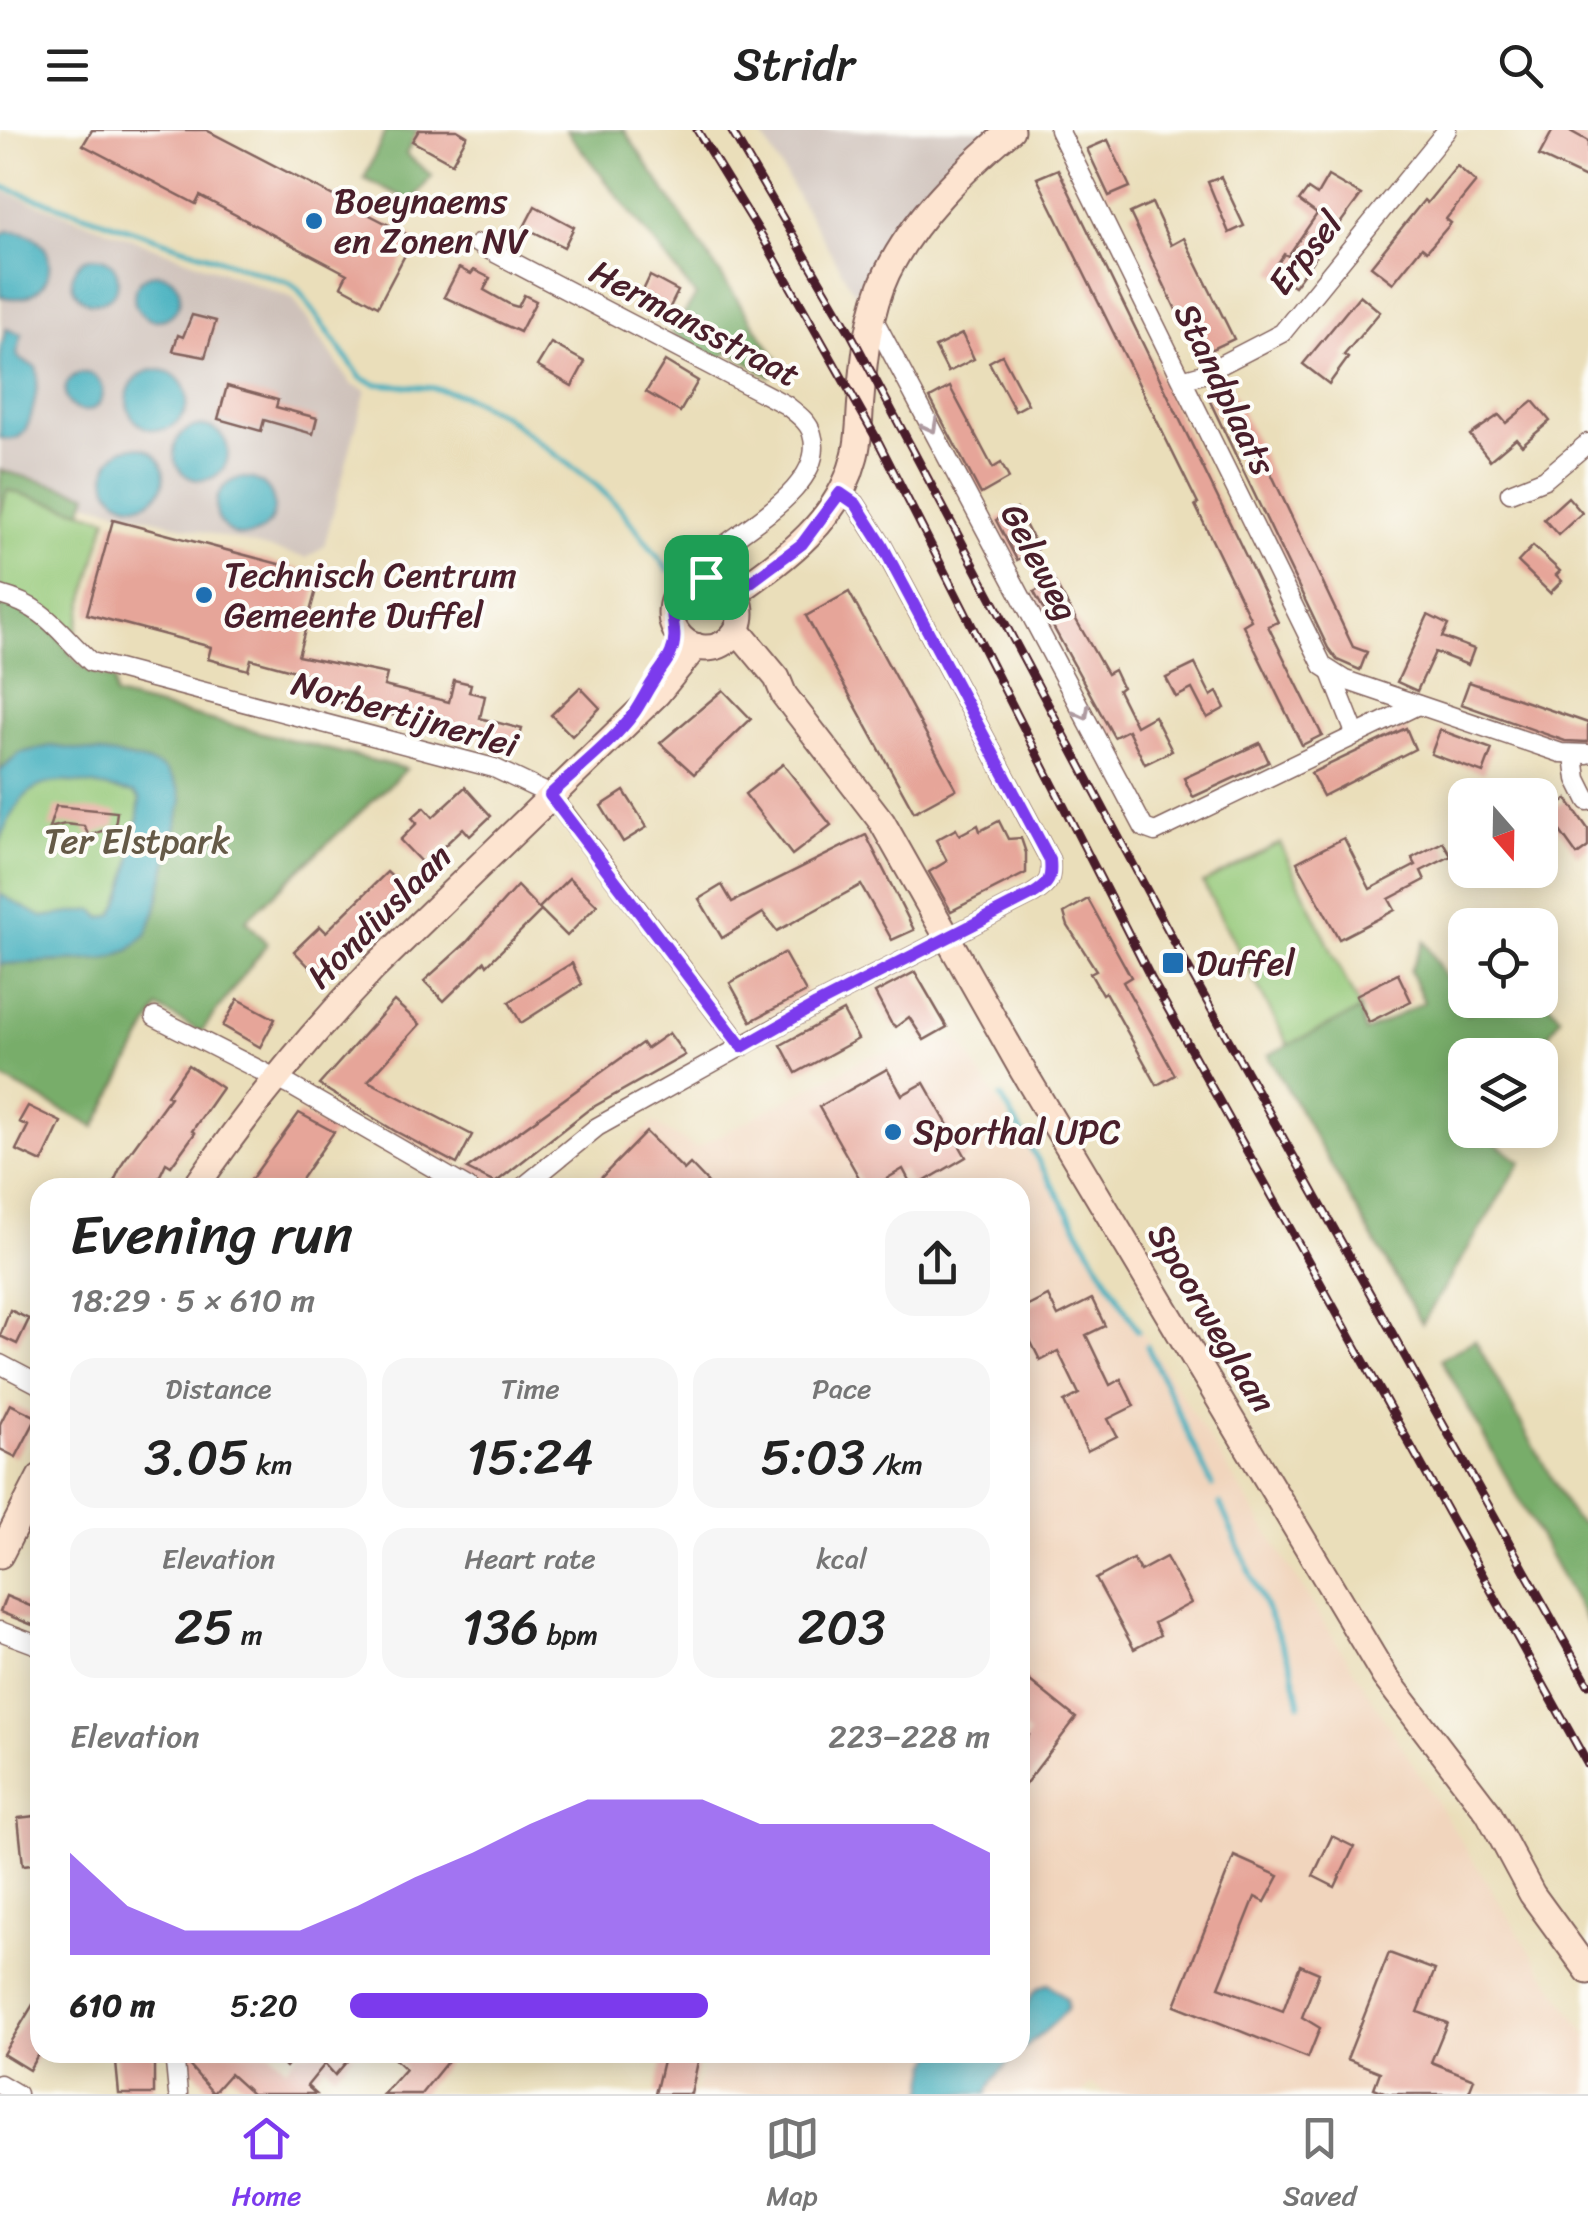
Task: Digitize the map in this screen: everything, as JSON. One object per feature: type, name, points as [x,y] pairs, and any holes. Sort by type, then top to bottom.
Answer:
[{"type":"street","points":[[706,577],[722,581],[736,593],[802,544],[840,493],[856,456],[872,316],[887,273],[941,197],[1011,130]]},
{"type":"street","name":"Standplaats","points":[[1060,130],[1316,656],[1332,675],[1355,733]]},
{"type":"street","name":"Erpsel","points":[[1185,380],[1282,333],[1447,130]]},
{"type":"street","name":"Hermansstraat","points":[[478,244],[786,404],[804,421],[812,434],[814,452],[810,467],[785,500],[710,556],[706,577]]},
{"type":"street","name":"Geleweg","points":[[872,316],[1144,828],[1155,832],[1355,733]]},
{"type":"street","points":[[1510,494],[1546,478],[1588,443]]},
{"type":"street","points":[[534,1178],[597,1127],[816,1005],[1033,894],[1048,884],[1052,876],[1050,860],[882,545],[856,504],[840,493]]},
{"type":"street","name":"Hondiuslaan","points":[[706,577],[692,580],[680,590],[672,604],[672,618],[707,638]]},
{"type":"street","name":"Hondiuslaan","points":[[203,1178],[276,1079],[374,968],[634,714],[671,653],[707,638],[741,610],[736,593]]},
{"type":"street","name":"Norbertijnerlei","points":[[0,594],[41,612],[91,662],[494,768],[550,795],[742,1047]]},
{"type":"street","name":"Spoorweglaan","points":[[707,638],[784,695],[882,822],[1023,1071],[1385,1677],[1488,1812],[1532,1894],[1588,1972]]},
{"type":"street","points":[[1332,675],[1581,755],[1580,790],[1588,801]]},
{"type":"street","points":[[1355,733],[1418,705]]},
{"type":"street","points":[[155,1018],[276,1079],[450,1178]]},
{"type":"street","points":[[0,1364],[30,1379]]},
{"type":"street","points":[[0,1555],[30,1496]]},
{"type":"street","points":[[0,1631],[30,1642]]},
{"type":"street","points":[[175,2063],[178,2094]]},
{"type":"street","points":[[0,2084],[16,2094]]},
{"type":"shaded area","points":[[759,130],[994,130],[929,186],[855,294]]},
{"type":"shaded area","points":[[2,191],[293,298],[352,385],[366,390],[324,546],[307,558],[0,480]]},
{"type":"shaded area","points":[[959,1040],[1540,1967],[1588,2037],[1588,2094],[1107,2094],[1091,2084],[1082,2094],[695,2094],[703,2063],[1030,2063],[1030,1178],[593,1178],[654,1123],[696,1148],[869,1056]]},
{"type":"green space","points":[[386,130],[418,130],[406,154],[432,176],[412,201],[364,179]]},
{"type":"green space","points":[[566,130],[624,130],[779,362],[770,377],[728,350],[721,362],[671,332],[696,296]]},
{"type":"green space","points":[[0,470],[88,494],[82,511],[7,490],[0,517]]},
{"type":"green space","name":"Ter Elstpark","points":[[0,488],[107,518],[69,656],[87,672],[114,680],[115,696],[406,769],[246,920],[267,944],[158,1008],[95,1127],[0,1077]]},
{"type":"green space","name":"Ter Elstpark","points":[[0,602],[44,622],[80,665],[114,680],[115,696],[406,769],[246,920],[267,944],[201,1032],[158,1008],[95,1127],[0,1077],[0,964],[106,959],[155,913],[182,801],[20,753],[0,771]]},
{"type":"green space","points":[[1280,843],[1360,1010],[1289,1046],[1203,883]]},
{"type":"green space","points":[[1424,941],[1448,982],[1448,1018],[1560,1017],[1547,1038],[1448,1038],[1448,1148],[1502,1148],[1521,1162],[1422,1324],[1268,1055],[1360,1010],[1365,1032],[1424,1002],[1410,971]]},
{"type":"green space","points":[[1475,1340],[1573,1517],[1588,1528],[1588,1624],[1441,1359]]},
{"type":"water","points":[[0,234],[28,234],[41,243],[48,256],[49,270],[44,283],[34,293],[20,298],[0,296]]},
{"type":"water","points":[[95,257],[112,263],[118,280],[112,297],[95,303],[78,297],[72,280],[78,263]]},
{"type":"water","points":[[157,274],[174,280],[180,297],[174,314],[157,320],[140,314],[134,297],[140,280]]},
{"type":"water","points":[[6,329],[22,334],[17,355],[36,367],[37,373],[30,420],[15,439],[0,438],[0,349]]},
{"type":"water","points":[[157,370],[178,379],[187,400],[178,421],[157,430],[136,421],[127,400],[136,379]]},
{"type":"water","points":[[84,373],[98,378],[103,392],[98,406],[84,411],[70,406],[65,392],[70,378]]},
{"type":"water","points":[[201,426],[220,434],[228,453],[220,472],[201,480],[182,472],[174,453],[182,434]]},
{"type":"water","points":[[135,447],[156,455],[164,476],[156,497],[135,505],[114,497],[106,476],[114,455]]},
{"type":"water","points":[[245,478],[266,486],[274,507],[266,528],[245,536],[224,528],[216,507],[224,486]]},
{"type":"water","points":[[51,746],[124,757],[162,768],[178,787],[182,801],[155,913],[146,935],[130,950],[106,959],[0,964],[0,894],[42,917],[94,910],[102,918],[113,915],[128,874],[140,799],[134,793],[69,782],[37,788],[23,798],[0,842],[0,771],[20,753]]},
{"type":"water","points":[[1049,1984],[1067,1999],[1068,2008],[1030,2043],[1030,1998],[1040,1987]]},
{"type":"water","points":[[1008,2063],[987,2094],[924,2094],[929,2066]]},
{"type":"building","name":"Boeynaems en Zonen NV","points":[[92,130],[206,130],[414,238],[378,306],[341,286],[347,274],[200,196],[196,204],[83,145]]},
{"type":"building","points":[[419,130],[457,130],[467,136],[452,163],[412,141]]},
{"type":"building","points":[[1553,130],[1568,130],[1588,141],[1588,179],[1539,156]]},
{"type":"building","points":[[1108,140],[1130,187],[1109,196],[1087,149]]},
{"type":"building","points":[[1457,166],[1476,182],[1446,219],[1451,223],[1427,251],[1422,247],[1393,283],[1371,266]]},
{"type":"building","points":[[1058,169],[1278,622],[1268,626],[1322,735],[1302,745],[1243,625],[1251,620],[1195,505],[1198,504],[1037,178]]},
{"type":"building","points":[[1328,176],[1361,195],[1294,286],[1272,272],[1317,214],[1299,201],[1308,189],[1317,195]]},
{"type":"building","points":[[1221,177],[1244,226],[1229,233],[1208,182]]},
{"type":"building","points":[[1152,203],[1171,245],[1184,238],[1234,339],[1198,356],[1130,213]]},
{"type":"building","points":[[535,206],[574,227],[564,247],[524,227]]},
{"type":"building","points":[[459,268],[490,278],[484,290],[511,305],[518,307],[524,295],[536,301],[520,332],[444,297]]},
{"type":"building","points":[[650,276],[678,291],[667,313],[639,299]]},
{"type":"building","points":[[1360,295],[1380,312],[1344,355],[1348,358],[1329,384],[1303,364]]},
{"type":"building","points":[[192,315],[216,321],[205,357],[173,351],[178,335],[183,337]]},
{"type":"building","points":[[962,334],[974,359],[948,372],[935,347]]},
{"type":"building","points":[[551,343],[585,362],[572,386],[537,366]]},
{"type":"building","points":[[1002,355],[1028,404],[1015,411],[989,362]]},
{"type":"building","points":[[665,361],[698,381],[680,412],[646,392]]},
{"type":"building","points":[[1229,384],[1353,647],[1367,652],[1360,670],[1337,660],[1328,648],[1207,395]]},
{"type":"building","points":[[227,386],[278,400],[276,407],[317,418],[313,434],[264,420],[261,431],[218,419]]},
{"type":"building","points":[[950,387],[993,468],[1001,463],[1009,478],[981,494],[930,398]]},
{"type":"building","points":[[1533,401],[1550,421],[1522,445],[1516,438],[1490,460],[1470,435],[1499,415],[1506,423]]},
{"type":"building","points":[[1568,497],[1582,513],[1558,535],[1544,519]]},
{"type":"building","points":[[1017,509],[1038,549],[1017,560],[996,520]]},
{"type":"building","name":"Technisch Centrum Gemeente Duffel","points":[[113,520],[320,575],[298,656],[387,674],[384,686],[449,702],[454,680],[471,684],[469,692],[485,696],[480,718],[522,729],[516,750],[490,739],[301,693],[306,674],[251,659],[248,670],[208,659],[211,647],[87,614]]},
{"type":"building","points":[[1533,546],[1560,571],[1556,575],[1562,581],[1550,593],[1518,562]]},
{"type":"building","points":[[1054,581],[1107,674],[1114,670],[1122,687],[1118,690],[1136,726],[1154,716],[1172,751],[1145,764],[1128,730],[1114,737],[1034,592]]},
{"type":"building","points":[[849,592],[956,789],[914,812],[806,616]]},
{"type":"building","points":[[1428,615],[1448,625],[1442,637],[1474,649],[1468,665],[1435,652],[1417,691],[1397,682]]},
{"type":"building","points":[[1195,664],[1211,696],[1217,692],[1225,708],[1207,718],[1192,689],[1176,697],[1166,678]]},
{"type":"building","points":[[1469,682],[1588,723],[1588,742],[1565,741],[1461,704]]},
{"type":"building","points":[[580,687],[600,708],[572,736],[551,715]]},
{"type":"building","points":[[723,690],[751,719],[694,774],[660,743]]},
{"type":"building","points":[[1406,728],[1415,749],[1323,796],[1311,773]]},
{"type":"building","points":[[1440,730],[1492,749],[1483,773],[1431,754]]},
{"type":"building","points":[[1260,743],[1269,762],[1193,797],[1184,778]]},
{"type":"building","points":[[783,764],[831,825],[792,855],[745,794]]},
{"type":"building","points":[[465,787],[491,816],[470,836],[463,828],[424,865],[400,840],[417,823],[412,818],[424,807],[433,817]]},
{"type":"building","points":[[624,791],[647,827],[623,842],[601,806]]},
{"type":"building","points":[[1567,799],[1588,829],[1588,847],[1577,855],[1558,828],[1558,805]]},
{"type":"building","points":[[56,806],[117,812],[115,826],[89,836],[84,826],[65,824],[49,828]]},
{"type":"building","points":[[999,821],[1008,839],[1021,838],[1026,873],[951,911],[929,872],[947,861],[936,840],[956,829],[959,835],[978,825],[980,831]]},
{"type":"building","points":[[866,835],[914,930],[892,940],[861,885],[777,931],[763,913],[722,938],[699,899],[722,885],[732,902]]},
{"type":"building","points":[[1344,838],[1370,889],[1416,865],[1412,858],[1443,842],[1448,851],[1448,858],[1421,871],[1425,880],[1389,899],[1395,910],[1339,939],[1297,862]]},
{"type":"building","points":[[387,872],[405,889],[318,976],[294,951],[320,926],[326,932]]},
{"type":"building","points":[[569,878],[597,905],[567,936],[539,908]]},
{"type":"building","points":[[517,886],[541,911],[444,1001],[424,981],[466,943]]},
{"type":"building","points":[[1088,899],[1131,977],[1123,982],[1175,1075],[1157,1085],[1105,992],[1102,994],[1090,973],[1096,970],[1068,926],[1064,913]]},
{"type":"building","points":[[784,953],[806,992],[751,1021],[730,983]]},
{"type":"building","points":[[572,963],[582,984],[521,1023],[509,1002]]},
{"type":"building","points":[[915,972],[947,1027],[924,1040],[909,1017],[896,1027],[891,1023],[875,993]]},
{"type":"building","points":[[1398,974],[1411,1001],[1369,1022],[1356,995]]},
{"type":"building","points":[[238,999],[275,1019],[260,1047],[223,1026]]},
{"type":"building","points":[[394,1001],[420,1024],[368,1081],[472,1135],[457,1164],[319,1085]]},
{"type":"building","points":[[843,1011],[858,1039],[796,1073],[781,1045]]},
{"type":"building","points":[[669,1033],[685,1055],[588,1110],[501,1178],[485,1178],[467,1169],[642,1043],[646,1049]]},
{"type":"building","points":[[188,1065],[222,1088],[192,1131],[195,1133],[171,1166],[166,1163],[159,1178],[116,1178],[170,1097],[167,1095]]},
{"type":"building","name":"Sporthal UPC","points":[[887,1069],[902,1095],[924,1083],[966,1157],[930,1178],[908,1178],[903,1169],[888,1178],[859,1178],[819,1107]]},
{"type":"building","points":[[28,1106],[61,1122],[42,1162],[16,1150],[28,1126],[19,1122]]},
{"type":"building","points":[[299,1113],[334,1132],[302,1178],[252,1178]]},
{"type":"building","points":[[646,1132],[684,1170],[690,1164],[703,1178],[601,1178]]},
{"type":"building","points":[[1048,1296],[1058,1316],[1092,1299],[1105,1326],[1086,1335],[1110,1385],[1121,1379],[1134,1406],[1108,1419],[1117,1436],[1087,1451],[1064,1402],[1079,1394],[1058,1351],[1040,1360],[1030,1340],[1030,1305]]},
{"type":"building","points":[[10,1310],[29,1319],[17,1344],[0,1336]]},
{"type":"building","points":[[10,1404],[30,1414],[30,1430],[16,1457],[0,1449],[0,1424]]},
{"type":"building","points":[[1166,1557],[1191,1603],[1154,1623],[1160,1635],[1134,1649],[1096,1579],[1133,1559],[1140,1571]]},
{"type":"building","points":[[6,1596],[30,1606],[30,1624],[0,1612]]},
{"type":"building","points":[[1030,1681],[1076,1718],[1030,1778]]},
{"type":"building","points":[[30,1817],[30,1864],[23,1865],[18,1818]]},
{"type":"building","points":[[1332,1836],[1354,1847],[1335,1887],[1313,1876]]},
{"type":"building","points":[[1234,1856],[1279,1876],[1265,1902],[1255,1897],[1219,1987],[1283,2011],[1300,1965],[1319,1973],[1302,2017],[1320,2028],[1308,2058],[1175,2005]]},
{"type":"building","points":[[1389,1953],[1435,1970],[1418,2012],[1447,2023],[1431,2062],[1474,2079],[1468,2094],[1389,2094],[1374,2088],[1380,2072],[1347,2059]]},
{"type":"building","points":[[30,2009],[30,2063],[33,2063],[29,2070],[3,2054]]},
{"type":"building","points":[[116,2063],[154,2063],[154,2094],[119,2094]]},
{"type":"building","points":[[282,2063],[286,2067],[289,2063],[345,2063],[335,2075],[325,2064],[307,2086],[316,2094],[252,2094],[230,2074],[213,2093],[188,2064]]},
{"type":"building","points":[[399,2063],[446,2063],[421,2094],[383,2094],[405,2069]]},
{"type":"building","points":[[662,2063],[698,2063],[691,2094],[655,2094]]},
{"type":"waterway","points":[[0,186],[290,283],[361,378],[376,384],[433,388],[462,395],[503,415],[595,484],[621,509],[668,570]]},
{"type":"waterway","points":[[1001,1097],[1138,1331]]},
{"type":"waterway","points":[[1147,1346],[1212,1485]]},
{"type":"waterway","points":[[1220,1504],[1292,1667],[1300,1704]]},
{"type":"railway","points":[[697,130],[879,443],[1152,980],[1588,1765]]},
{"type":"railway","points":[[731,130],[851,334],[1185,962],[1588,1684]]},
{"type":"place","name":"Boeynaems en Zonen NV","points":[[314,221]]},
{"type":"place","name":"Technisch Centrum Gemeente Duffel","points":[[204,595]]},
{"type":"place","name":"Duffel","points":[[1173,963]]},
{"type":"place","name":"Sporthal UPC","points":[[893,1132]]},
{"type":"route","points":[[840,493],[856,504],[882,545],[1050,860],[1052,876],[1048,884],[1033,894],[874,974],[742,1047],[550,795],[634,714],[671,653],[677,632],[672,604],[692,580],[706,577],[722,581],[736,593],[802,544],[840,493]]}]
